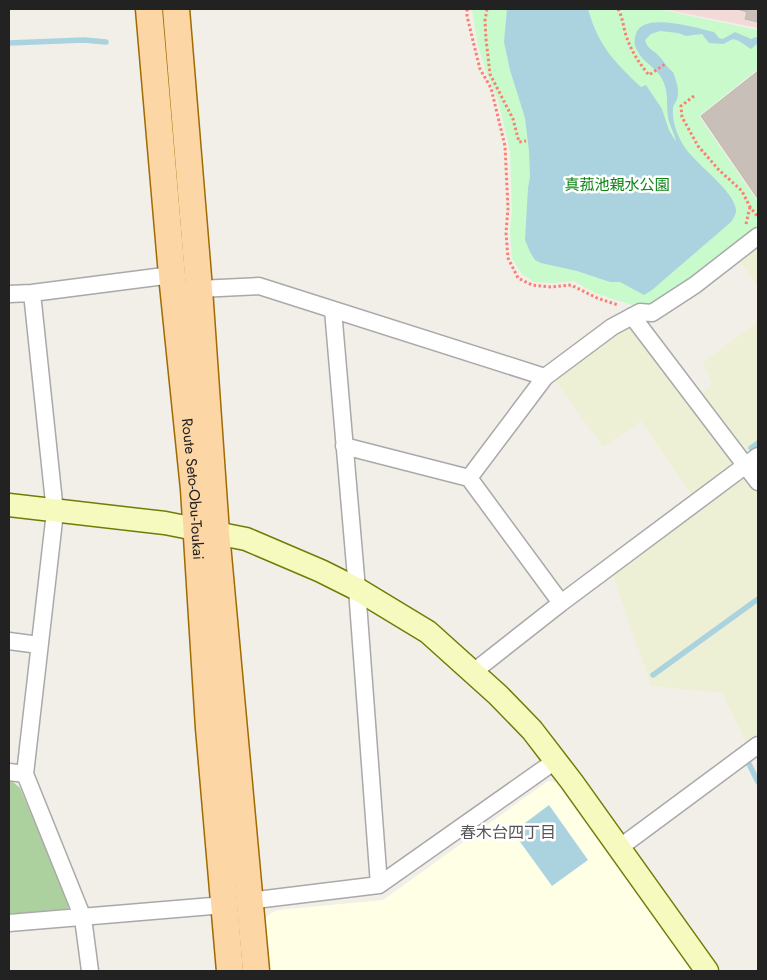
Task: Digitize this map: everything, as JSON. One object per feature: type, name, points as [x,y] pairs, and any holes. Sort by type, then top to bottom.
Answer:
[{"type":"main road","name":"Route Seto-Obu-Toukai","points":[[149,9],[172,275],[207,531]]},
{"type":"main road","name":"Route Seto-Obu-Toukai","points":[[176,9],[199,289],[207,531],[236,903],[230,971]]},
{"type":"main road","name":"Route Seto-Obu-Toukai","points":[[236,903],[256,971]]},
{"type":"street","points":[[469,478],[545,377],[612,327],[636,314],[652,313],[695,285],[758,236]]},
{"type":"street","points":[[9,294],[32,293],[172,275]]},
{"type":"street","points":[[199,289],[259,286],[545,377]]},
{"type":"street","points":[[32,293],[55,512],[39,645],[17,773],[83,918],[90,971]]},
{"type":"street","points":[[333,310],[357,589],[379,885]]},
{"type":"street","points":[[636,314],[752,461],[758,482]]},
{"type":"street","points":[[344,446],[469,478],[561,603]]},
{"type":"street","points":[[472,673],[561,603],[752,461]]},
{"type":"street","points":[[9,505],[55,512],[165,523],[246,540],[321,571],[357,589],[428,632],[472,673],[498,694],[556,760],[707,971]]},
{"type":"street","points":[[9,641],[39,645]]},
{"type":"street","points":[[619,848],[758,746]]},
{"type":"street","points":[[9,923],[83,918],[236,903],[379,885],[556,760]]},
{"type":"path","points":[[467,9],[480,69],[491,88],[505,146],[508,258],[518,278],[532,285],[552,287],[572,285],[597,298],[636,314]]},
{"type":"path","points":[[487,9],[486,39],[490,74],[513,119],[519,142],[526,141]]},
{"type":"path","points":[[618,9],[630,46],[638,62],[649,75],[665,64]]},
{"type":"path","points":[[491,88],[496,86]]},
{"type":"path","points":[[694,96],[681,106],[682,117],[698,146],[719,170],[742,191],[750,207],[758,217]]},
{"type":"shaded area","points":[[663,9],[758,9],[758,28]]},
{"type":"shaded area","points":[[758,244],[758,286],[738,259]]},
{"type":"shaded area","points":[[758,322],[758,449],[754,453],[743,452],[701,395],[712,383],[703,362]]},
{"type":"shaded area","points":[[627,326],[635,326],[736,464],[692,496],[641,421],[603,447],[554,379]]},
{"type":"shaded area","points":[[746,474],[758,490],[758,739],[748,746],[722,693],[651,686],[613,575]]},
{"type":"shaded area","points":[[548,781],[556,782],[692,971],[270,971],[264,919],[271,913],[278,910],[383,900]]},
{"type":"green space","name":"真菰池親水公園","points":[[472,9],[658,9],[758,30],[758,69],[699,116],[758,202],[758,229],[700,274],[644,309],[595,293],[574,281],[534,282],[521,273],[512,258],[510,151],[498,100],[486,72],[477,41]]},
{"type":"green space","points":[[9,782],[13,782],[20,788],[69,902],[68,909],[9,914]]},
{"type":"water","name":"真菰池親水公園","points":[[507,9],[588,9],[602,43],[615,61],[641,87],[646,85],[662,109],[669,130],[676,142],[667,112],[664,84],[656,71],[639,54],[635,46],[635,36],[640,27],[648,23],[671,23],[714,32],[719,38],[723,39],[735,32],[751,39],[756,37],[758,39],[758,43],[751,49],[733,39],[723,44],[709,43],[702,34],[686,36],[660,31],[651,34],[645,40],[649,47],[673,72],[678,92],[673,107],[673,114],[680,140],[691,155],[724,188],[735,205],[736,212],[731,222],[644,295],[620,282],[610,282],[577,271],[541,263],[535,260],[530,252],[525,240],[530,177],[529,151],[525,118],[510,70],[504,42]]},
{"type":"water","points":[[549,805],[588,860],[552,886],[513,832]]},
{"type":"building","points":[[737,9],[758,9],[758,22],[745,19],[747,12]]},
{"type":"building","points":[[758,71],[758,199],[701,116]]},
{"type":"waterway","points":[[9,43],[84,40],[106,42]]},
{"type":"waterway","points":[[751,448],[758,443]]},
{"type":"waterway","points":[[653,675],[758,599]]},
{"type":"waterway","points":[[749,764],[758,782]]},
{"type":"district","name":"春木台四丁目","points":[[508,832]]}]
